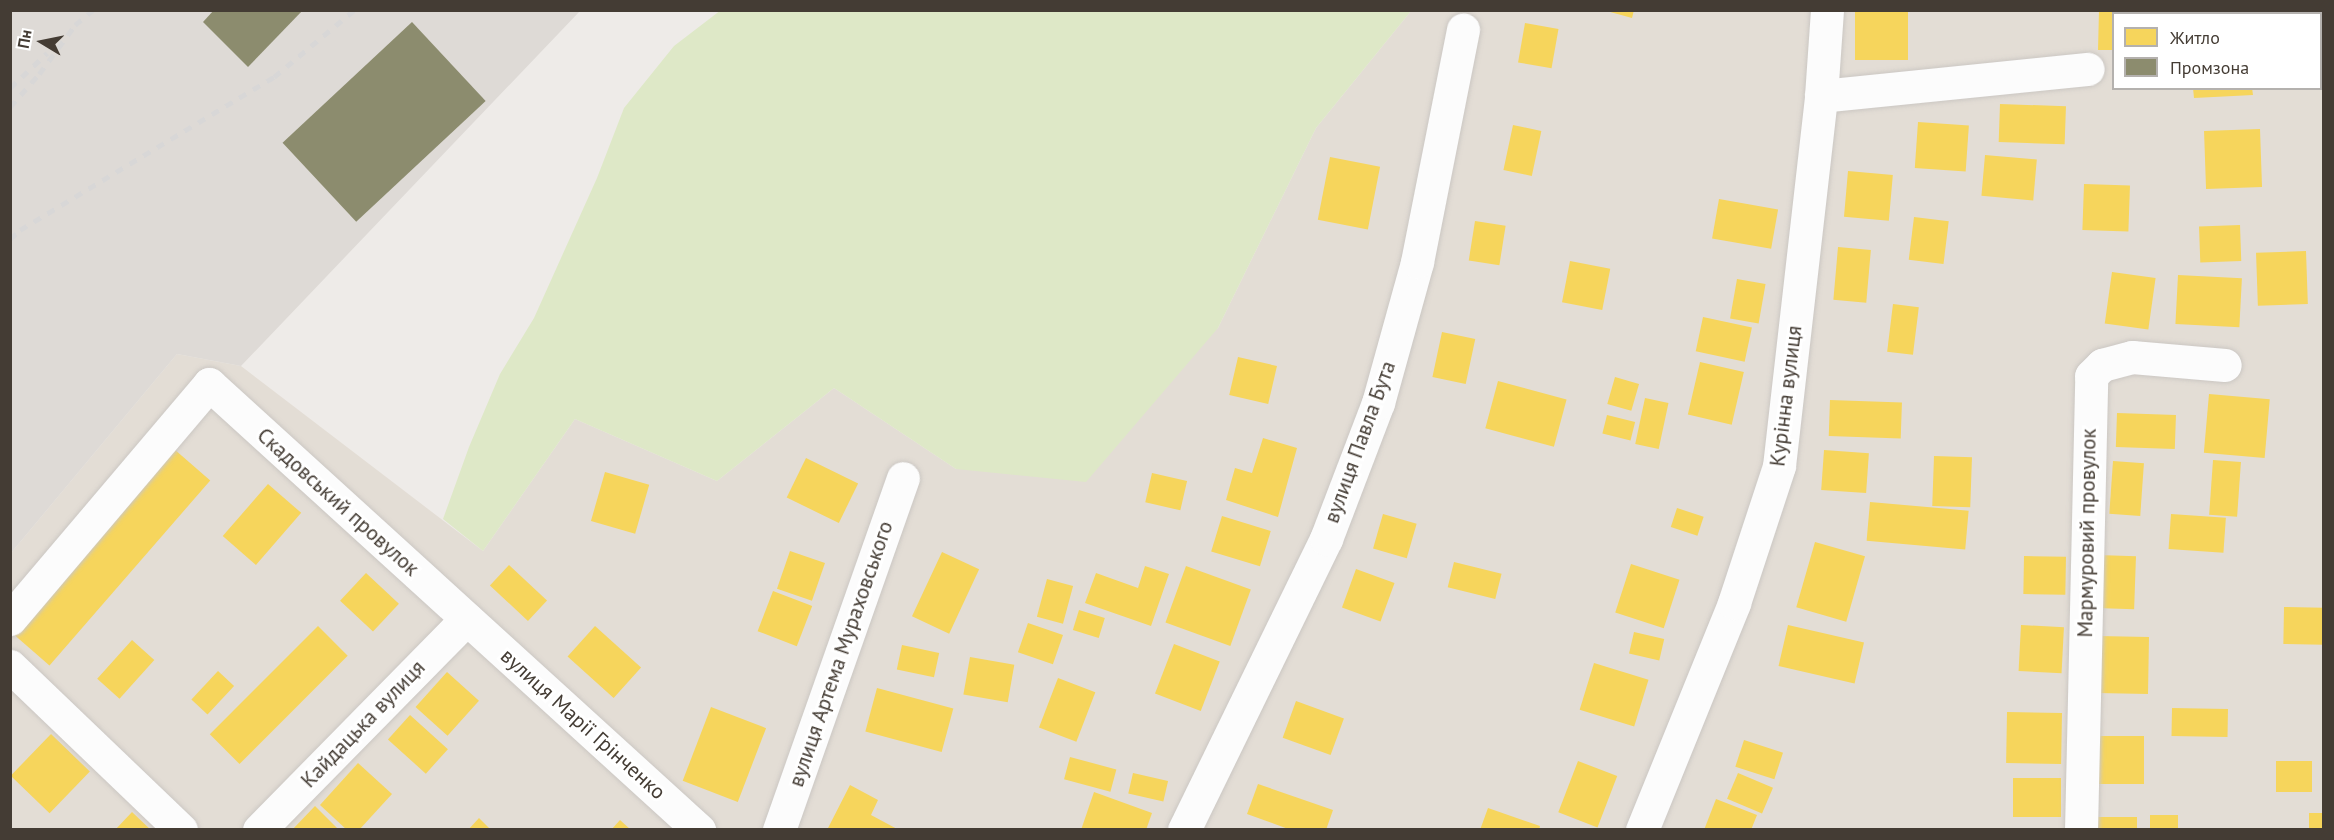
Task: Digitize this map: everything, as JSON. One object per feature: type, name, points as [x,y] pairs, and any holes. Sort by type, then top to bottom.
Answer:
[{"type":"street","name":"Курінна вулиця","points":[[1642,830],[1734,603],[1779,466],[1821,96],[1827,10]]},
{"type":"street","name":"вулиця Павла Бута","points":[[1184,830],[1326,539],[1378,403],[1417,262],[1463,29]]},
{"type":"street","points":[[1821,96],[2088,69]]},
{"type":"street","name":"Мармуровий провулок","points":[[2081,830],[2091,376],[2102,365],[2132,357],[2225,365]]},
{"type":"street","name":"Скадовський провулок","points":[[10,619],[209,384],[466,619]]},
{"type":"street","name":"вулиця Артема Мураховського","points":[[779,830],[903,478]]},
{"type":"street","name":"Кайдацька вулиця","points":[[259,830],[466,619]]},
{"type":"street","name":"вулиця Марії Грінченко","points":[[466,619],[699,830]]},
{"type":"street","points":[[10,666],[181,830]]},
{"type":"shaded area","points":[[11,11],[580,11],[241,366],[177,354],[11,553]]},
{"type":"shaded area","points":[[1411,11],[2323,11],[2323,829],[11,830],[11,553],[177,354],[241,366],[483,551],[575,419],[717,481],[834,388],[956,469],[1218,328],[1316,128]]},
{"type":"green space","points":[[721,10],[1411,11],[1316,128],[1218,328],[1086,482],[956,469],[834,388],[717,481],[575,419],[483,551],[443,519],[469,447],[500,374],[534,318],[597,178],[624,108],[674,46]]},
{"type":"building: Житло","points":[[1603,10],[1634,10],[1632,18]]},
{"type":"building: Житло","points":[[1855,10],[1908,10],[1908,60],[1855,60]]},
{"type":"building: Житло","points":[[2099,10],[2141,10],[2141,12],[2112,12],[2112,50],[2098,50]]},
{"type":"building: Житло","points":[[2252,10],[2286,10],[2286,12],[2252,12]]},
{"type":"building: Житло","points":[[1525,23],[1558,29],[1552,68],[1518,62]]},
{"type":"building: Житло","points":[[2193,90],[2252,90],[2253,95],[2194,98]]},
{"type":"building: Житло","points":[[2000,104],[2066,106],[2065,144],[1999,142]]},
{"type":"building: Житло","points":[[1918,122],[1969,126],[1966,171],[1915,168]]},
{"type":"building: Житло","points":[[1513,125],[1541,131],[1532,176],[1503,170]]},
{"type":"building: Житло","points":[[2260,129],[2262,187],[2206,189],[2204,131]]},
{"type":"building: Житло","points":[[1985,155],[2037,160],[2033,200],[1981,196]]},
{"type":"building: Житло","points":[[1330,157],[1380,167],[1368,230],[1318,220]]},
{"type":"building: Житло","points":[[1848,171],[1893,175],[1889,221],[1844,217]]},
{"type":"building: Житло","points":[[2084,184],[2130,186],[2128,232],[2082,230]]},
{"type":"building: Житло","points":[[1719,199],[1778,209],[1771,249],[1712,238]]},
{"type":"building: Житло","points":[[1914,217],[1949,221],[1943,264],[1909,260]]},
{"type":"building: Житло","points":[[1475,221],[1506,226],[1499,265],[1469,261]]},
{"type":"building: Житло","points":[[2240,225],[2241,261],[2200,262],[2199,226]]},
{"type":"building: Житло","points":[[1838,247],[1871,250],[1866,303],[1833,300]]},
{"type":"building: Житло","points":[[2306,251],[2308,304],[2258,306],[2256,253]]},
{"type":"building: Житло","points":[[1570,261],[1610,269],[1602,310],[1562,302]]},
{"type":"building: Житло","points":[[2112,272],[2156,278],[2148,330],[2105,323]]},
{"type":"building: Житло","points":[[2178,275],[2242,278],[2239,327],[2175,324]]},
{"type":"building: Житло","points":[[1737,279],[1766,284],[1759,323],[1730,318]]},
{"type":"building: Житло","points":[[1893,304],[1919,307],[1913,355],[1887,352]]},
{"type":"building: Житло","points":[[1703,317],[1752,327],[1745,362],[1696,351]]},
{"type":"building: Житло","points":[[1442,332],[1475,339],[1466,384],[1432,377]]},
{"type":"building: Житло","points":[[1238,357],[1277,366],[1268,404],[1229,395]]},
{"type":"building: Житло","points":[[1700,362],[1744,372],[1732,425],[1688,415]]},
{"type":"building: Житло","points":[[1615,377],[1639,384],[1631,411],[1607,404]]},
{"type":"building: Житло","points":[[1498,381],[1567,399],[1554,447],[1485,428]]},
{"type":"building: Житло","points":[[2209,394],[2270,399],[2265,458],[2204,453]]},
{"type":"building: Житло","points":[[1645,398],[1668,403],[1659,449],[1635,444]]},
{"type":"building: Житло","points":[[1830,400],[1902,403],[1901,438],[1829,436]]},
{"type":"building: Житло","points":[[2117,413],[2176,415],[2175,449],[2116,447]]},
{"type":"building: Житло","points":[[1607,415],[1635,422],[1631,440],[1602,433]]},
{"type":"building: Житло","points":[[1263,438],[1297,448],[1278,517],[1226,500],[1235,468],[1252,473]]},
{"type":"building: Житло","points":[[174,449],[210,480],[49,665],[13,634]]},
{"type":"building: Житло","points":[[1824,450],[1869,453],[1866,493],[1821,490]]},
{"type":"building: Житло","points":[[1934,456],[1972,457],[1970,507],[1932,506]]},
{"type":"building: Житло","points":[[806,458],[858,483],[839,523],[787,498]]},
{"type":"building: Житло","points":[[2213,460],[2241,462],[2237,517],[2209,515]]},
{"type":"building: Житло","points":[[2113,461],[2144,463],[2140,516],[2109,514]]},
{"type":"building: Житло","points":[[605,472],[649,485],[635,534],[591,521]]},
{"type":"building: Житло","points":[[1152,473],[1187,481],[1180,510],[1145,502]]},
{"type":"building: Житло","points":[[268,484],[301,513],[256,565],[223,536]]},
{"type":"building: Житло","points":[[1870,502],[1969,511],[1965,549],[1867,541]]},
{"type":"building: Житло","points":[[1677,508],[1704,517],[1697,536],[1671,527]]},
{"type":"building: Житло","points":[[1383,514],[1417,524],[1407,558],[1373,549]]},
{"type":"building: Житло","points":[[2171,514],[2226,518],[2223,553],[2169,549]]},
{"type":"building: Житло","points":[[1222,516],[1271,531],[1260,566],[1211,551]]},
{"type":"building: Житло","points":[[1815,542],[1865,556],[1846,622],[1796,607]]},
{"type":"building: Житло","points":[[790,551],[825,563],[812,601],[777,589]]},
{"type":"building: Житло","points":[[942,552],[979,569],[949,634],[912,616]]},
{"type":"building: Житло","points":[[2098,555],[2136,556],[2134,609],[2096,608]]},
{"type":"building: Житло","points":[[2024,556],[2066,557],[2065,595],[2023,594]]},
{"type":"building: Житло","points":[[1454,562],[1502,574],[1495,599],[1448,587]]},
{"type":"building: Житло","points":[[1631,564],[1680,580],[1664,628],[1615,613]]},
{"type":"building: Житло","points":[[509,565],[547,600],[528,621],[490,585]]},
{"type":"building: Житло","points":[[1145,566],[1169,574],[1151,626],[1085,603],[1096,573],[1138,588]]},
{"type":"building: Житло","points":[[1186,566],[1251,590],[1230,646],[1165,622]]},
{"type":"building: Житло","points":[[1356,569],[1395,583],[1381,622],[1342,608]]},
{"type":"building: Житло","points":[[366,573],[399,604],[373,631],[340,601]]},
{"type":"building: Житло","points":[[1047,579],[1073,586],[1063,624],[1037,617]]},
{"type":"building: Житло","points":[[773,591],[812,606],[797,646],[758,631]]},
{"type":"building: Житло","points":[[2284,607],[2324,608],[2323,645],[2283,644]]},
{"type":"building: Житло","points":[[1079,610],[1105,618],[1099,638],[1073,630]]},
{"type":"building: Житло","points":[[1028,623],[1063,635],[1053,664],[1018,652]]},
{"type":"building: Житло","points":[[1788,625],[1864,643],[1855,683],[1779,666]]},
{"type":"building: Житло","points":[[2021,625],[2064,627],[2062,673],[2019,671]]},
{"type":"building: Житло","points":[[318,626],[348,656],[240,764],[210,734]]},
{"type":"building: Житло","points":[[595,626],[641,667],[614,698],[568,656]]},
{"type":"building: Житло","points":[[1634,632],[1664,639],[1659,660],[1629,653]]},
{"type":"building: Житло","points":[[2098,636],[2149,637],[2148,694],[2097,693]]},
{"type":"building: Житло","points":[[132,640],[154,660],[119,699],[97,679]]},
{"type":"building: Житло","points":[[1174,644],[1220,662],[1201,711],[1155,693]]},
{"type":"building: Житло","points":[[902,645],[939,653],[934,677],[897,669]]},
{"type":"building: Житло","points":[[970,657],[1014,665],[1008,702],[963,694]]},
{"type":"building: Житло","points":[[1594,663],[1649,680],[1634,727],[1580,710]]},
{"type":"building: Житло","points":[[218,671],[234,686],[207,715],[191,700]]},
{"type":"building: Житло","points":[[447,672],[479,701],[448,736],[416,707]]},
{"type":"building: Житло","points":[[1058,678],[1095,692],[1076,742],[1039,727]]},
{"type":"building: Житло","points":[[877,688],[953,708],[942,752],[865,731]]},
{"type":"building: Житло","points":[[1296,701],[1344,718],[1331,755],[1283,738]]},
{"type":"building: Житло","points":[[711,707],[766,728],[738,802],[683,781]]},
{"type":"building: Житло","points":[[2172,708],[2228,709],[2228,737],[2172,736]]},
{"type":"building: Житло","points":[[2007,712],[2062,713],[2061,764],[2006,763]]},
{"type":"building: Житло","points":[[410,715],[448,749],[426,774],[388,740]]},
{"type":"building: Житло","points":[[51,734],[90,772],[50,813],[11,776]]},
{"type":"building: Житло","points":[[2098,736],[2144,736],[2144,784],[2098,784]]},
{"type":"building: Житло","points":[[1744,740],[1783,753],[1774,779],[1735,767]]},
{"type":"building: Житло","points":[[1070,757],[1116,769],[1110,792],[1064,779]]},
{"type":"building: Житло","points":[[1578,761],[1617,776],[1598,827],[1558,812]]},
{"type":"building: Житло","points":[[2276,761],[2312,761],[2312,792],[2276,792]]},
{"type":"building: Житло","points":[[358,763],[392,794],[359,830],[347,830],[320,805]]},
{"type":"building: Житло","points":[[1133,773],[1168,781],[1163,802],[1128,793]]},
{"type":"building: Житло","points":[[1738,773],[1773,788],[1762,814],[1727,799]]},
{"type":"building: Житло","points":[[2013,778],[2061,778],[2061,817],[2013,817]]},
{"type":"building: Житло","points":[[1258,784],[1333,810],[1326,830],[1291,830],[1247,814]]},
{"type":"building: Житло","points":[[850,785],[878,800],[871,815],[899,830],[827,830]]},
{"type":"building: Житло","points":[[1094,792],[1152,813],[1146,830],[1081,830]]},
{"type":"building: Житло","points":[[1716,799],[1757,815],[1751,830],[1704,830]]},
{"type":"building: Житло","points":[[315,806],[339,830],[292,830]]},
{"type":"building: Житло","points":[[1488,808],[1540,826],[1539,830],[1480,830]]},
{"type":"building: Житло","points":[[132,812],[151,830],[115,830]]},
{"type":"building: Житло","points":[[2309,813],[2324,813],[2324,830],[2309,830]]},
{"type":"building: Житло","points":[[2150,815],[2178,815],[2178,830],[2150,830]]},
{"type":"building: Житло","points":[[2088,817],[2137,817],[2137,830],[2088,830]]},
{"type":"building: Житло","points":[[479,818],[491,830],[468,830]]},
{"type":"building: Житло","points":[[620,820],[631,830],[611,830]]},
{"type":"building: Промзона","points":[[214,10],[303,10],[248,67],[203,22]]},
{"type":"building: Промзона","points":[[412,22],[486,101],[356,222],[283,143]]},
{"type":"railway","points":[[10,107],[39,74],[75,25],[93,10]]},
{"type":"railway","points":[[10,239],[20,230],[274,77],[354,10]]},
{"type":"railway","points":[[10,88],[47,53]]}]
